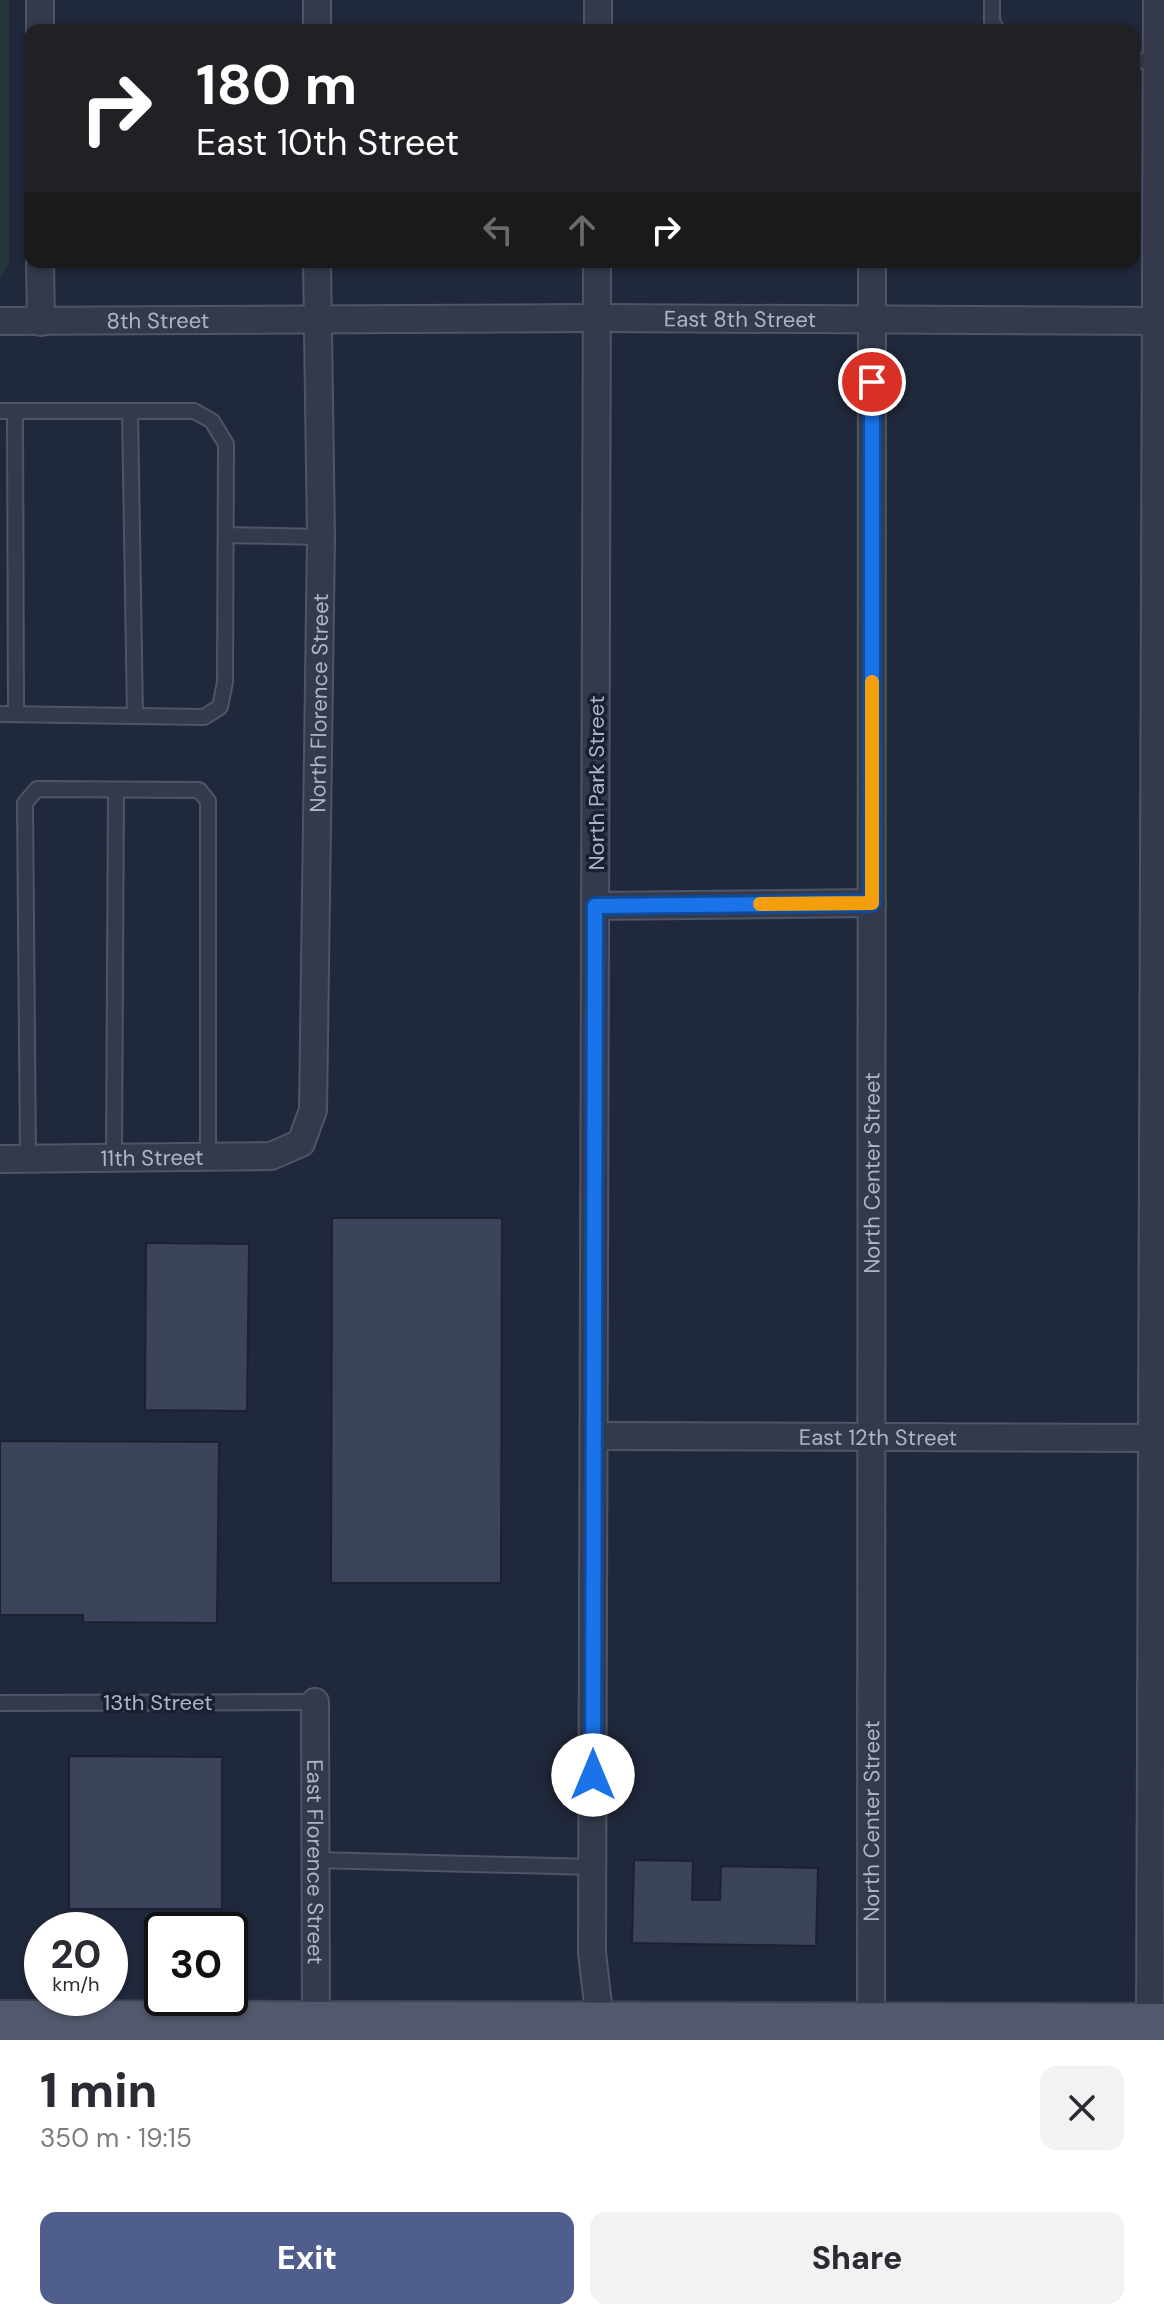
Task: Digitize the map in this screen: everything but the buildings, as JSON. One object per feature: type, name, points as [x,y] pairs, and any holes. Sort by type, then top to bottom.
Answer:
[{"type":"main road","points":[[0,2022],[113,2031],[316,2023],[601,2032],[1157,2025]]},
{"type":"street","points":[[40,0],[40,24]]},
{"type":"street","points":[[317,0],[317,24]]},
{"type":"street","points":[[598,0],[598,24]]},
{"type":"street","points":[[1157,0],[1145,61],[1160,321],[1157,2025]]},
{"type":"street","points":[[40,268],[41,322]]},
{"type":"street","name":"North Florence Street","points":[[301,1143],[313,1110],[321,537],[317,268]]},
{"type":"street","name":"North Park Street","points":[[597,268],[592,1953],[601,2032]]},
{"type":"street","name":"North Center Street","points":[[872,268],[871,1438],[887,2030]]},
{"type":"street","name":"East 8th Street","points":[[317,319],[1160,321]]},
{"type":"street","name":"8th Street","points":[[0,321],[317,319]]},
{"type":"street","points":[[595,906],[872,903]]},
{"type":"street","name":"11th Street","points":[[0,1159],[271,1156],[301,1143]]},
{"type":"street","name":"East 12th Street","points":[[594,1436],[1157,1438]]},
{"type":"street","name":"East Florence Street","points":[[315,1702],[316,2023]]},
{"type":"lane","points":[[992,0],[994,24]]},
{"type":"lane","points":[[0,714],[204,717],[220,707],[225,682],[226,444],[212,421],[194,411],[8,411],[16,714]]},
{"type":"lane","points":[[130,411],[135,716]]},
{"type":"lane","points":[[226,535],[321,537]]},
{"type":"lane","points":[[28,1159],[25,803],[37,789],[199,790],[208,801],[208,1157]]},
{"type":"lane","points":[[114,1157],[116,790]]},
{"type":"lane","name":"13th Street","points":[[0,1703],[315,1702]]},
{"type":"lane","points":[[316,1860],[592,1867]]},
{"type":"shaded area","points":[[0,0],[9,0],[9,262],[0,279]]},
{"type":"slow traffic","points":[[760,904],[872,903],[872,682]]},
{"type":"route","points":[[593,1775],[595,906],[872,903],[872,382]]}]
